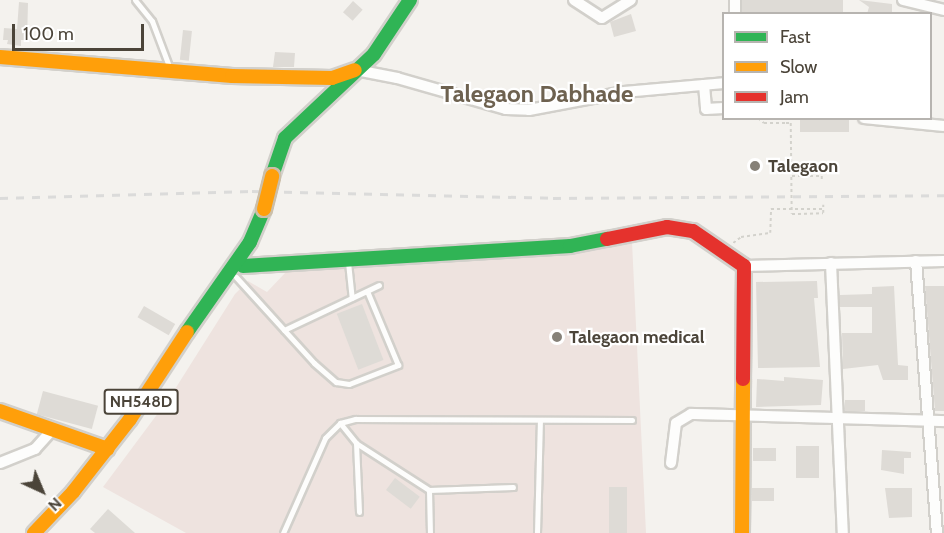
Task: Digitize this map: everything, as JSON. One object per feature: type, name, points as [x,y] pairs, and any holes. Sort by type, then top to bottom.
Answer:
[{"type":"main road","name":"NH548D","points":[[48,533],[125,443],[239,272],[264,209],[285,138],[359,61],[396,0]]},
{"type":"main road","name":"NH548D","points":[[359,61],[374,54],[410,0]]},
{"type":"main road","points":[[0,57],[170,71],[332,78],[359,61]]},
{"type":"main road","points":[[239,272],[348,260],[570,246],[667,227],[693,231],[744,266],[745,416],[742,533]]},
{"type":"main road","name":"NH548D","points":[[34,533],[108,449],[234,260],[250,242]]},
{"type":"main road","points":[[0,411],[108,449]]},
{"type":"street","points":[[574,0],[602,18],[631,0]]},
{"type":"street","points":[[903,0],[944,10]]},
{"type":"street","points":[[359,61],[452,97],[529,110],[624,92],[722,83]]},
{"type":"street","points":[[704,85],[706,109],[722,108]]},
{"type":"street","points":[[884,120],[944,126]]},
{"type":"street","points":[[916,261],[938,533]]},
{"type":"street","points":[[744,266],[944,261]]},
{"type":"street","points":[[831,263],[836,421],[843,533]]},
{"type":"street","points":[[664,422],[676,423],[691,414],[836,421],[944,421]]},
{"type":"street","points":[[671,463],[676,423]]},
{"type":"street","points":[[1,462],[35,449],[53,429]]},
{"type":"lane","points":[[135,0],[152,21],[170,71]]},
{"type":"lane","points":[[141,0],[142,9]]},
{"type":"lane","points":[[348,260],[352,298]]},
{"type":"lane","points":[[239,272],[284,330],[336,382],[349,384],[398,365],[367,291]]},
{"type":"lane","points":[[284,330],[379,285]]},
{"type":"lane","points":[[283,533],[325,438],[340,423],[355,419],[540,422],[632,420]]},
{"type":"lane","points":[[537,533],[540,422]]},
{"type":"lane","points":[[340,423],[356,443],[429,490],[513,487]]},
{"type":"lane","points":[[356,443],[359,512]]},
{"type":"lane","points":[[429,490],[430,533]]},
{"type":"path","points":[[760,120],[764,123],[791,123],[792,214],[819,213],[823,205]]},
{"type":"path","points":[[792,176],[822,176],[822,181]]},
{"type":"path","points":[[726,253],[741,237],[770,233],[771,209],[823,209]]},
{"type":"shaded area","points":[[632,242],[646,533],[186,533],[103,487],[170,397],[235,294],[248,281],[267,292],[286,272],[284,257],[331,251],[388,256]]},
{"type":"building","points":[[742,0],[843,0],[843,12],[742,12]]},
{"type":"building","points":[[859,0],[892,4],[892,12],[868,12],[869,7]]},
{"type":"building","points":[[353,1],[363,10],[353,21],[343,12]]},
{"type":"building","points":[[19,2],[28,3],[27,40],[21,40],[21,46],[7,44],[8,40],[3,40],[4,28],[17,29]]},
{"type":"building","points":[[631,14],[636,31],[614,37],[610,22]]},
{"type":"building","points":[[183,30],[192,31],[189,61],[180,60]]},
{"type":"building","points":[[275,52],[295,53],[294,67],[273,67]]},
{"type":"building","points":[[800,120],[849,120],[849,132],[800,132]]},
{"type":"building","points":[[817,281],[818,298],[814,298],[820,367],[758,368],[756,282]]},
{"type":"building","points":[[894,286],[898,365],[908,366],[908,380],[883,380],[878,365],[843,369],[842,333],[872,333],[872,307],[840,307],[840,295],[872,294],[872,287]]},
{"type":"building","points":[[925,286],[944,286],[944,411],[935,411]]},
{"type":"building","points":[[362,304],[384,360],[358,370],[337,314]]},
{"type":"building","points":[[144,306],[175,324],[169,335],[138,317]]},
{"type":"building","points":[[784,377],[823,380],[821,405],[756,407],[757,379],[784,381]]},
{"type":"building","points":[[43,391],[98,406],[92,429],[37,414]]},
{"type":"building","points":[[845,400],[865,400],[865,411],[845,411]]},
{"type":"building","points":[[796,446],[819,446],[819,478],[796,478]]},
{"type":"building","points":[[753,448],[776,448],[776,461],[753,461]]},
{"type":"building","points":[[882,450],[911,452],[911,458],[904,458],[904,474],[881,470]]},
{"type":"building","points":[[395,478],[420,497],[411,509],[386,490]]},
{"type":"building","points":[[609,487],[627,487],[627,533],[609,533]]},
{"type":"building","points":[[752,488],[774,488],[774,501],[752,501]]},
{"type":"building","points":[[885,488],[912,488],[912,517],[889,518]]},
{"type":"building","points":[[108,509],[135,533],[95,533],[90,529]]},
{"type":"railway","points":[[0,198],[252,191],[553,198],[944,195]]},
{"type":"traffic: fast","points":[[272,176],[285,138],[374,54],[410,0]]},
{"type":"traffic: fast","points":[[187,332],[250,242],[264,209]]},
{"type":"traffic: fast","points":[[243,266],[570,246],[607,239]]},
{"type":"traffic: slow","points":[[0,57],[232,76],[332,78],[355,70]]},
{"type":"traffic: slow","points":[[264,209],[272,176]]},
{"type":"traffic: slow","points":[[34,533],[73,492],[130,419],[187,332]]},
{"type":"traffic: slow","points":[[742,533],[743,379]]},
{"type":"traffic: slow","points":[[0,411],[108,449]]},
{"type":"traffic: jam","points":[[607,239],[667,227],[693,231],[744,266],[743,379]]},
{"type":"place","name":"Talegaon","points":[[755,166]]},
{"type":"place","name":"Talegaon medical","points":[[557,337]]},
{"type":"district","name":"Talegaon Dabhade","points":[[537,94]]}]
